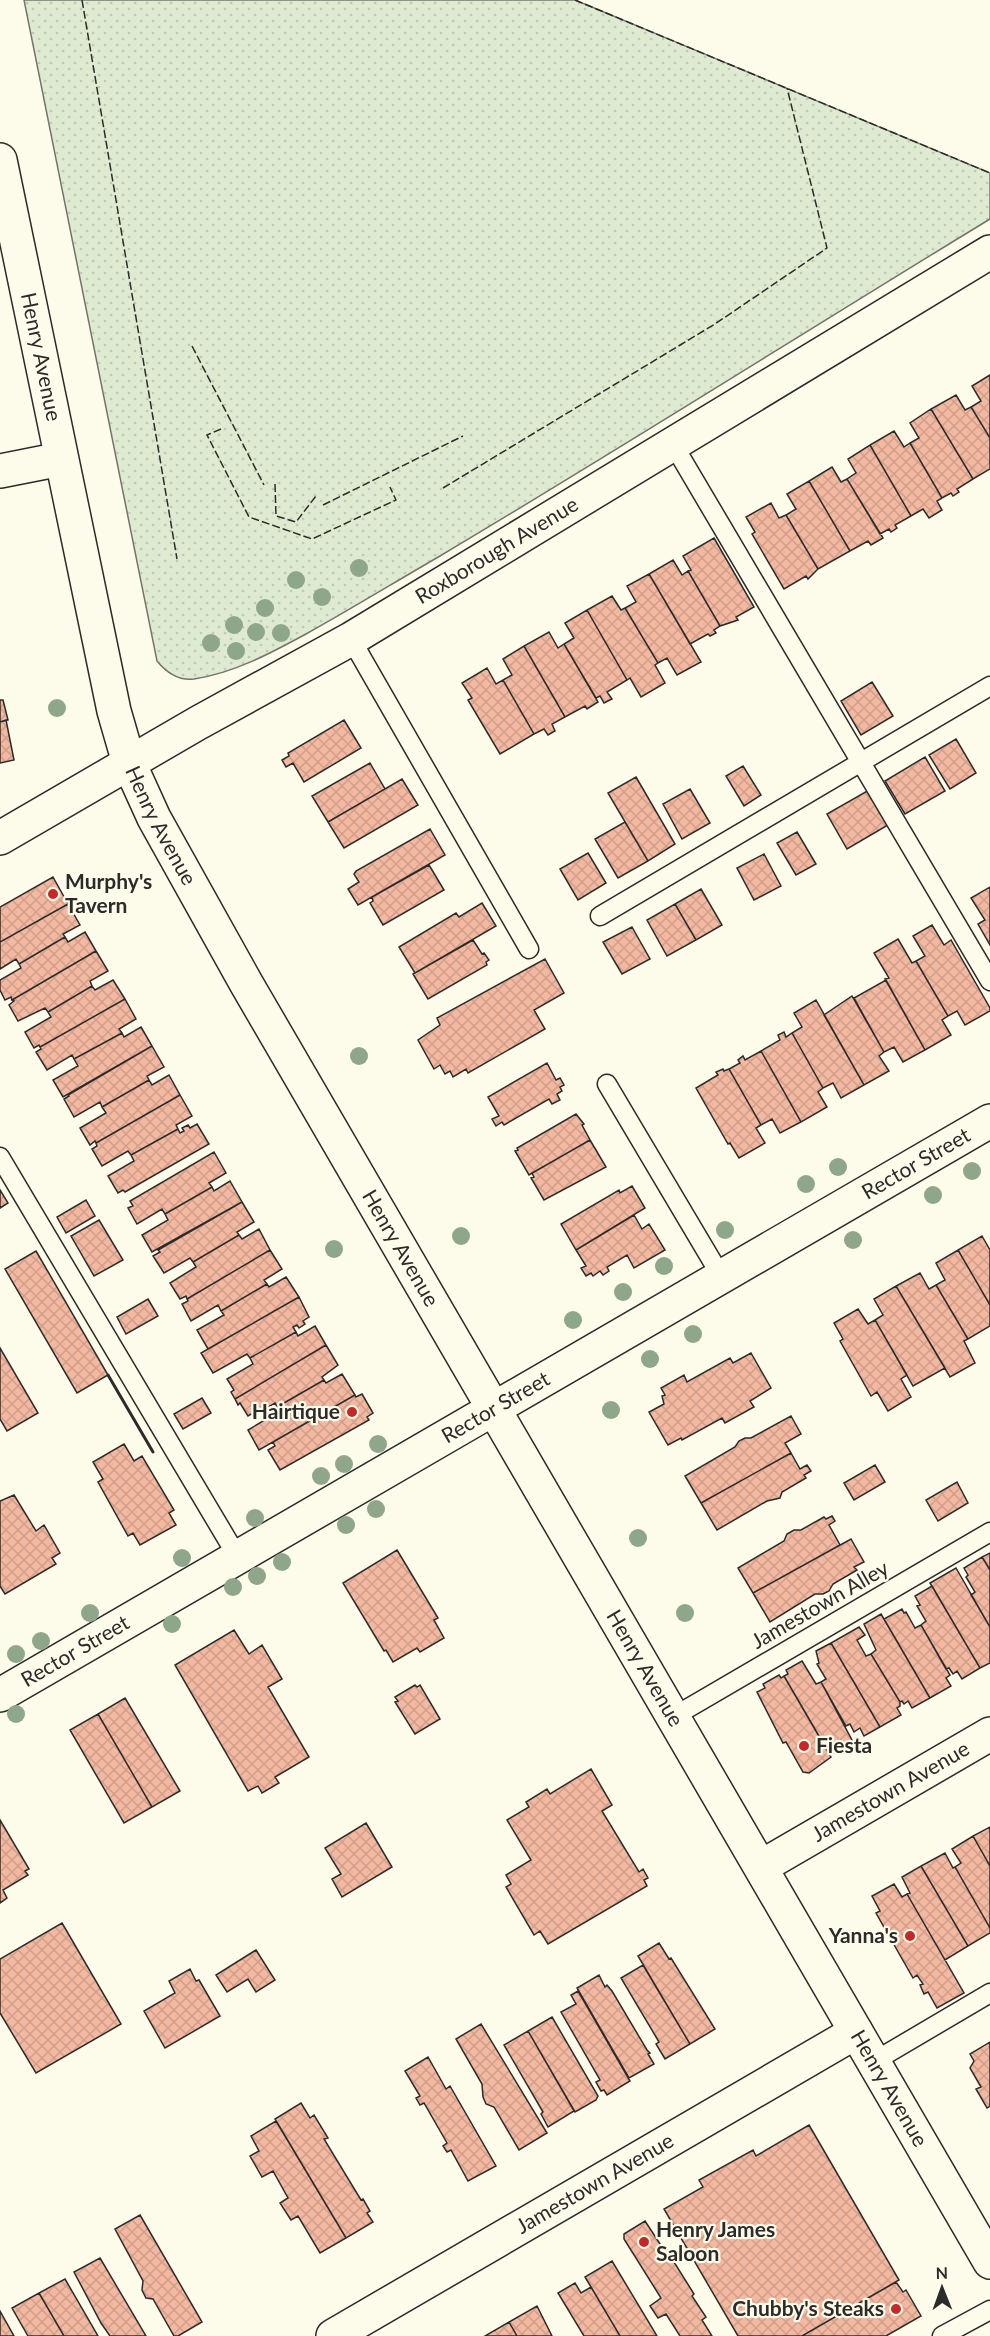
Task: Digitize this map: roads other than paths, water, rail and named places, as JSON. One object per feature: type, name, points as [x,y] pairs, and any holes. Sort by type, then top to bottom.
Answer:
[{"type":"street","name":"Henry Avenue","points":[[0,160],[8,239],[61,459],[114,711],[129,763],[154,818],[192,890],[988,2256]]},
{"type":"street","name":"Roxborough Avenue","points":[[0,838],[351,639],[990,252]]},
{"type":"street","points":[[0,471],[61,459]]},
{"type":"street","name":"Rector Street","points":[[0,1695],[990,1121]]},
{"type":"street","name":"Jamestown Avenue","points":[[761,1867],[990,1734]]},
{"type":"street","name":"Jamestown Avenue","points":[[333,2336],[856,2032]]},
{"type":"lane","points":[[673,444],[990,981]]},
{"type":"lane","points":[[351,639],[529,949]]},
{"type":"lane","points":[[600,916],[990,686]]},
{"type":"lane","points":[[607,1084],[721,1276]]},
{"type":"lane","points":[[0,1157],[237,1556]]},
{"type":"lane","name":"Jamestown Alley","points":[[673,1717],[990,1532]]},
{"type":"lane","points":[[873,2062],[990,1993]]},
{"type":"lane","points":[[942,2336],[990,2310]]},
{"type":"place","name":"Murphy's Tavern","points":[[53,894]]},
{"type":"place","name":"Hairtique","points":[[352,1412]]},
{"type":"place","name":"Fiesta","points":[[804,1746]]},
{"type":"place","name":"Yanna's","points":[[910,1936]]},
{"type":"place","name":"Henry James Saloon","points":[[644,2242]]},
{"type":"place","name":"Chubby's Steaks","points":[[896,2309]]}]
